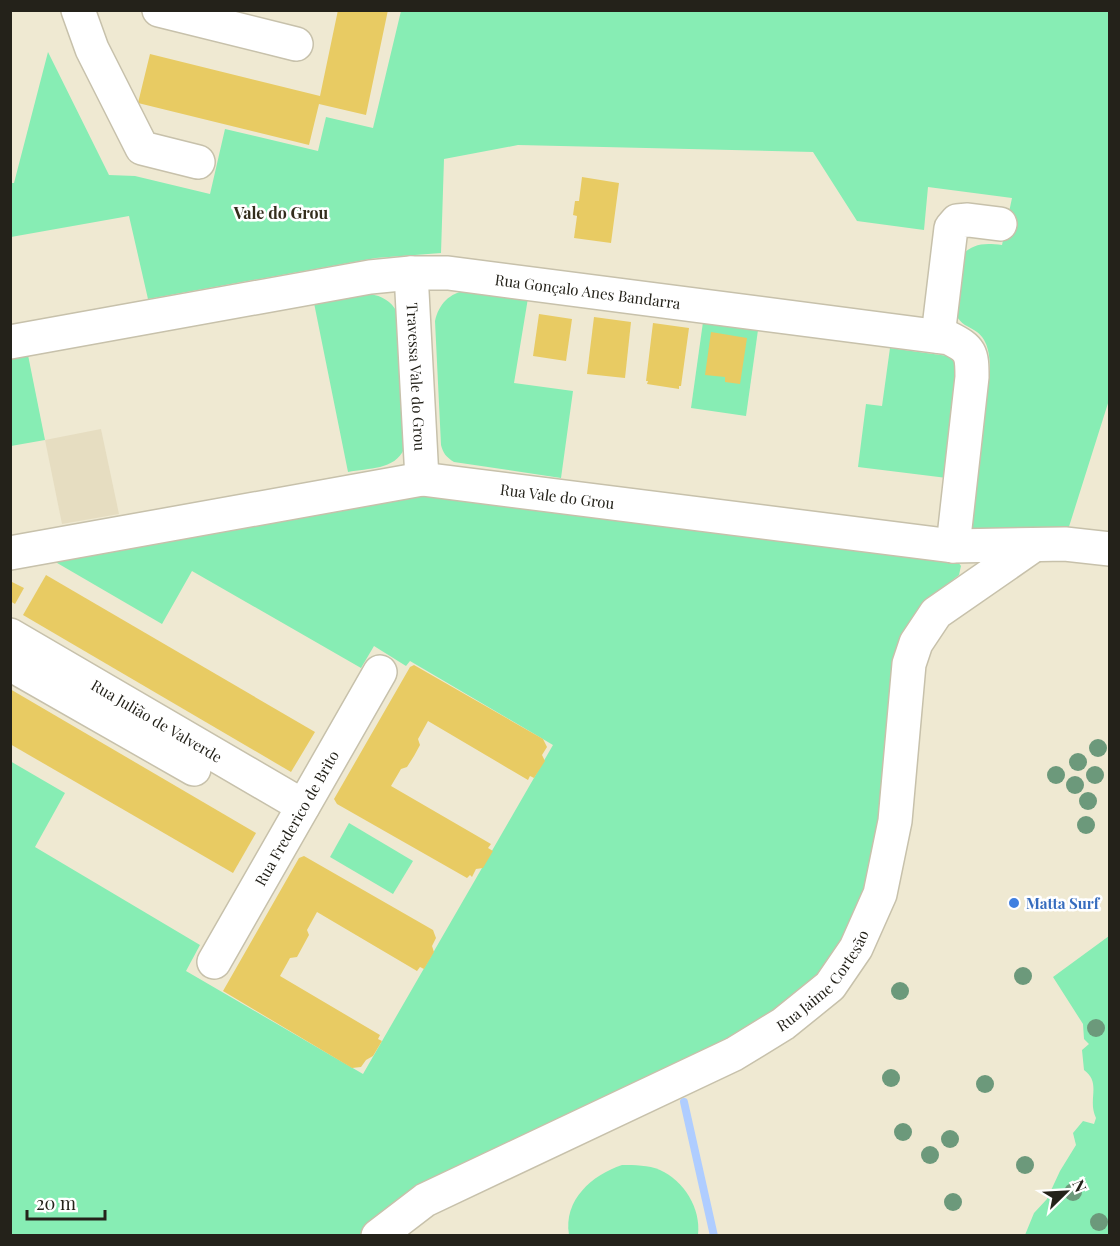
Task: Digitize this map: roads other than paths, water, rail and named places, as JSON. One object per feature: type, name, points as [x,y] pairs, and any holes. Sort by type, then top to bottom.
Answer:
[{"type":"street","points":[[78,10],[92,49],[142,147],[198,162]]},
{"type":"street","points":[[159,10],[296,44]]},
{"type":"street","points":[[938,336],[951,228],[957,221],[968,220],[1000,224]]},
{"type":"street","name":"Rua Gonçalo Anes Bandarra","points":[[10,342],[370,277],[411,273],[448,273],[949,338],[963,345],[972,357],[972,377],[953,546]]},
{"type":"street","name":"Travessa Vale do Grou","points":[[411,273],[422,478]]},
{"type":"street","name":"Rua Vale do Grou","points":[[10,553],[422,478],[953,546],[1065,544],[1110,549]]},
{"type":"street","name":"Rua Jaime Cortesão","points":[[378,1236],[425,1200],[734,1054],[783,1024],[830,986],[856,948],[880,894],[895,821],[909,664],[916,643],[936,613],[1034,545]]},
{"type":"street","name":"Rua Julião de Valverde","points":[[10,635],[298,816]]},
{"type":"street","name":"Rua Julião de Valverde","points":[[10,663],[298,816]]},
{"type":"street","name":"Rua Frederico de Brito","points":[[214,962],[380,672]]},
{"type":"waterway","points":[[684,1102],[714,1236]]},
{"type":"place","name":"Matta Surf","points":[[1014,903]]},
{"type":"district","name":"Vale do Grou","points":[[281,212]]}]
